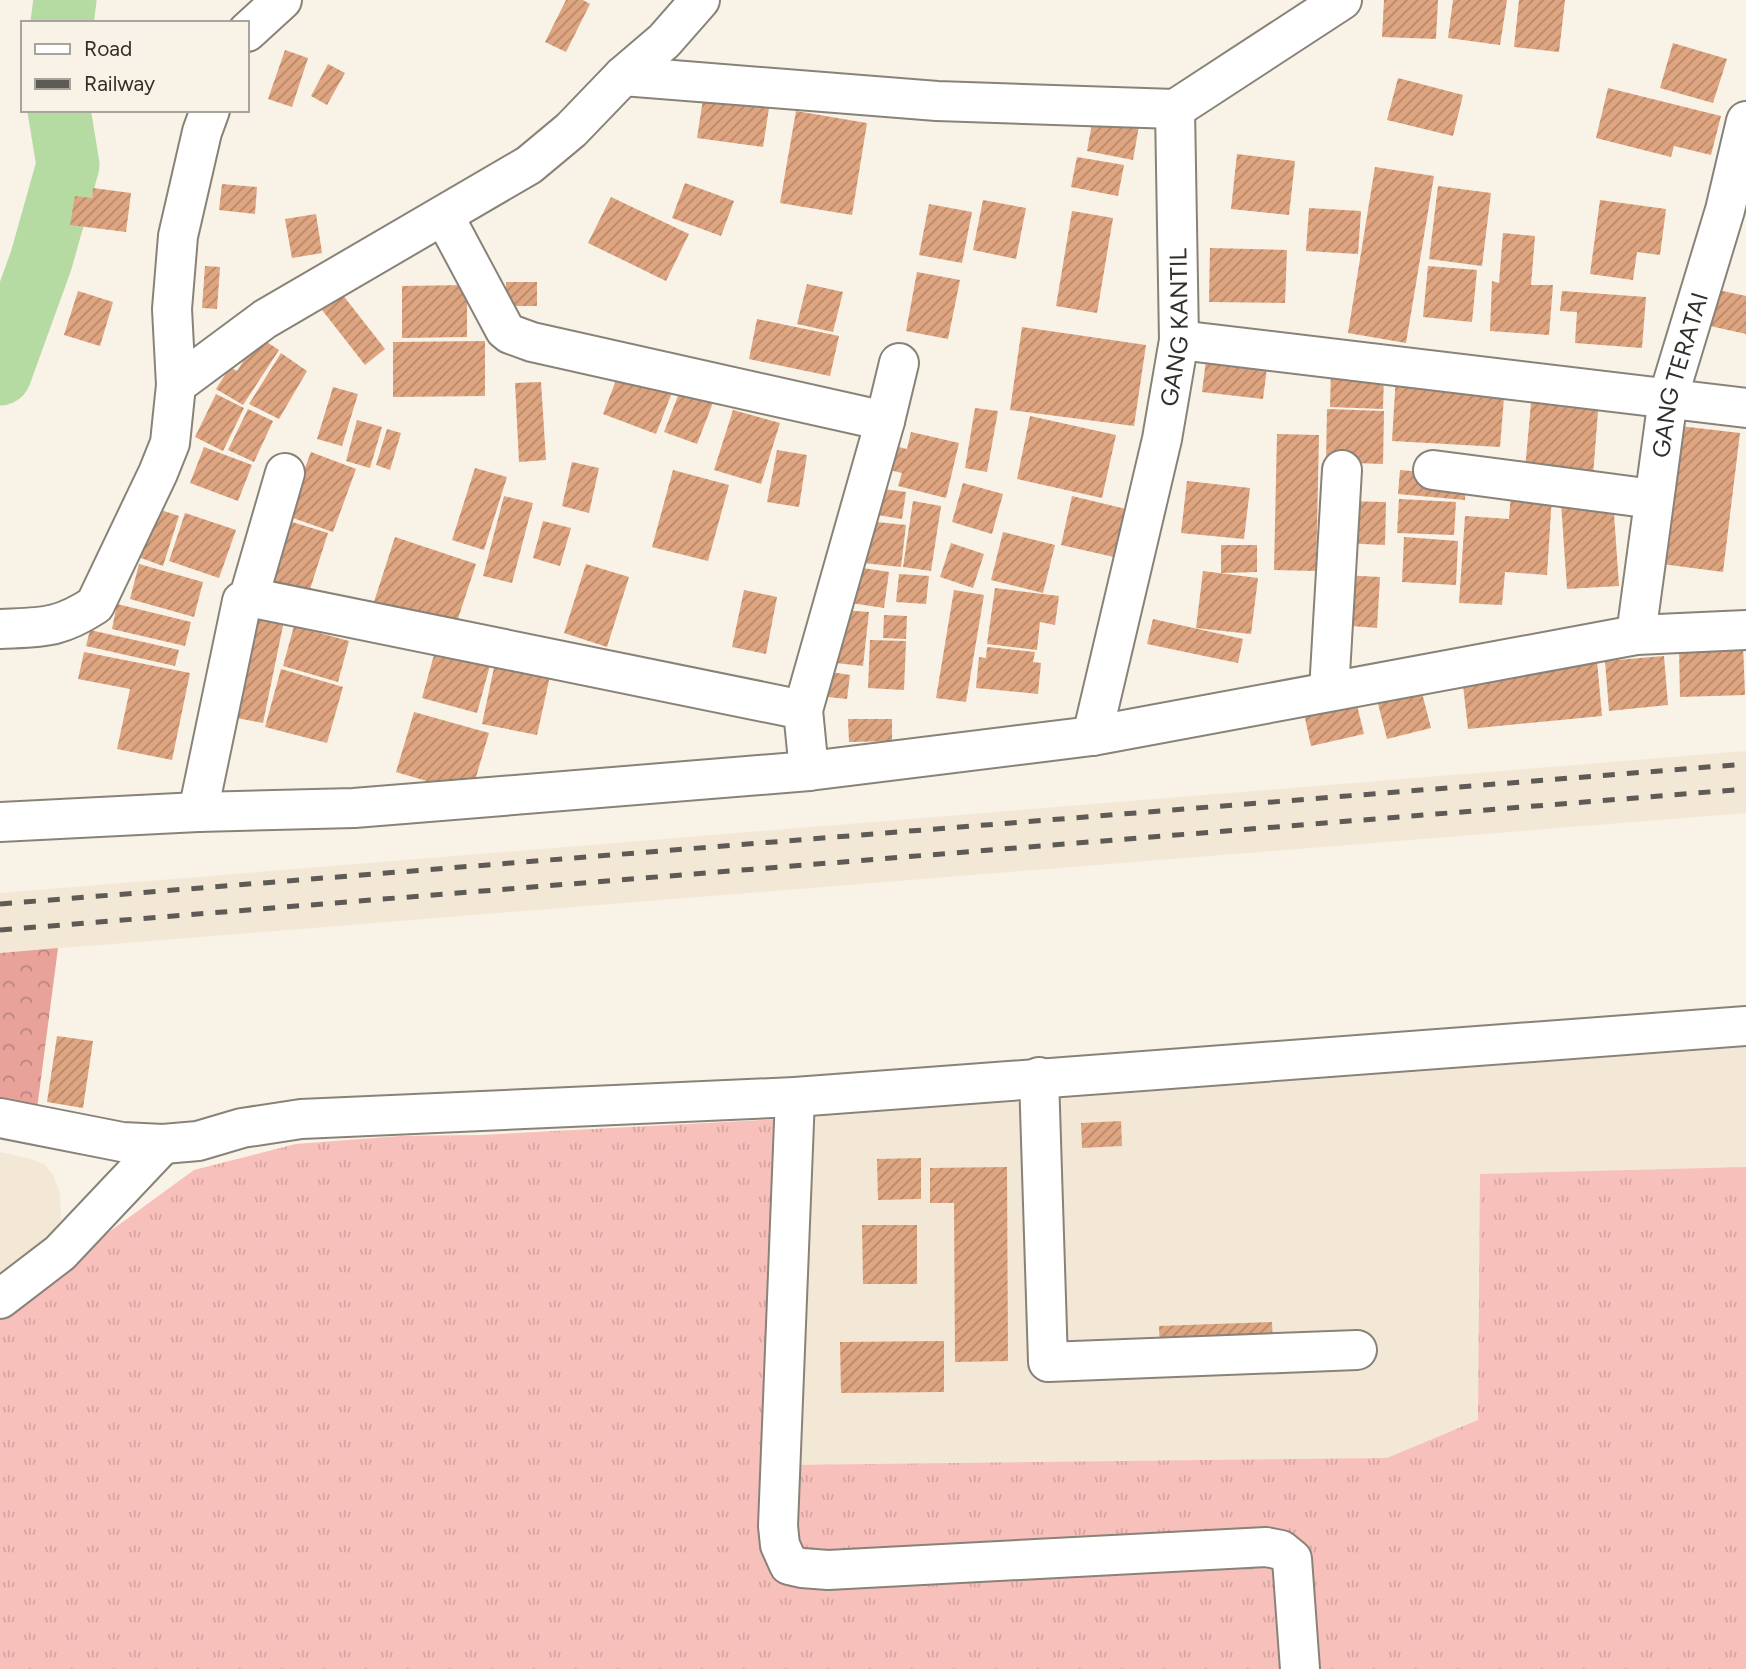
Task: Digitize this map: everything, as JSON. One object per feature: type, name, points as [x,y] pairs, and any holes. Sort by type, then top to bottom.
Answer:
[{"type":"street","points":[[248,31],[282,0]]},
{"type":"street","points":[[176,385],[265,319],[529,165],[571,130],[623,76],[664,41],[700,0]]},
{"type":"street","points":[[623,76],[937,101],[1175,109],[1342,0]]},
{"type":"street","name":"GANG KANTIL","points":[[1092,736],[1162,439],[1178,340],[1175,109]]},
{"type":"street","points":[[0,629],[50,627],[76,618],[96,606],[158,473],[170,443],[176,385],[172,309],[178,236],[202,132],[209,112]]},
{"type":"street","name":"GANG TERATAI","points":[[1636,635],[1668,398],[1735,212],[1746,121]]},
{"type":"street","points":[[444,216],[505,330],[510,334],[532,342],[885,421]]},
{"type":"street","points":[[1178,340],[1746,408]]},
{"type":"street","points":[[809,771],[803,710],[899,363]]},
{"type":"street","points":[[1329,691],[1342,470]]},
{"type":"street","points":[[1433,470],[1653,499]]},
{"type":"street","points":[[249,597],[285,473]]},
{"type":"street","points":[[198,812],[242,601],[249,597],[803,710]]},
{"type":"street","points":[[0,822],[198,812],[354,808],[809,771],[1092,736],[1636,635],[1746,630]]},
{"type":"street","points":[[0,1118],[121,1142],[163,1144],[198,1141],[242,1128],[301,1119],[795,1097],[1746,1026]]},
{"type":"street","points":[[1039,1077],[1048,1362],[1357,1350]]},
{"type":"street","points":[[795,1097],[778,1526],[779,1545],[789,1565],[802,1569],[828,1570],[1266,1547],[1281,1550],[1292,1559],[1300,1669]]},
{"type":"street","points":[[0,1299],[60,1252],[163,1144]]},
{"type":"shaded area","points":[[1746,751],[1746,813],[0,953],[0,893]]},
{"type":"shaded area","points":[[1746,1047],[1746,1669],[0,1669],[0,1152],[45,1165],[53,1175],[60,1193],[61,1219],[51,1241],[68,1262],[194,1170],[296,1144],[401,1136],[482,1135],[800,1118]]},
{"type":"green space","points":[[58,948],[37,1109],[0,1100],[0,953]]},
{"type":"green space","points":[[800,1118],[790,1465],[1387,1458],[1478,1420],[1480,1174],[1746,1167],[1746,1669],[0,1669],[0,1321],[42,1279],[194,1170],[296,1144],[401,1136],[482,1135]]},
{"type":"building","points":[[566,0],[583,0],[590,4],[566,52],[545,42]]},
{"type":"building","points":[[1384,0],[1438,0],[1436,39],[1382,37]]},
{"type":"building","points":[[1453,0],[1507,0],[1500,45],[1448,38]]},
{"type":"building","points":[[1519,0],[1565,0],[1559,52],[1514,47]]},
{"type":"building","points":[[1673,43],[1727,59],[1713,103],[1660,88]]},
{"type":"building","points":[[285,50],[308,58],[292,107],[268,99]]},
{"type":"building","points":[[328,64],[345,73],[327,105],[311,96]]},
{"type":"building","points":[[1398,78],[1463,95],[1453,136],[1387,120]]},
{"type":"building","points":[[1608,88],[1721,116],[1711,155],[1674,146],[1671,157],[1596,138]]},
{"type":"building","points":[[703,99],[769,108],[763,147],[697,138]]},
{"type":"building","points":[[796,111],[867,123],[852,215],[780,203]]},
{"type":"building","points":[[1094,112],[1140,120],[1133,160],[1087,151]]},
{"type":"building","points":[[1237,154],[1295,161],[1289,215],[1231,209]]},
{"type":"building","points":[[1077,157],[1124,165],[1118,196],[1071,187]]},
{"type":"building","points":[[1375,167],[1434,176],[1406,343],[1348,333]]},
{"type":"building","points":[[685,183],[734,201],[721,236],[672,218]]},
{"type":"building","points":[[222,184],[257,187],[255,214],[219,210]]},
{"type":"building","points":[[1438,186],[1491,193],[1482,266],[1429,259]]},
{"type":"building","points":[[93,188],[131,193],[126,232],[70,225],[75,196],[92,198]]},
{"type":"building","points":[[611,197],[689,234],[666,281],[588,243]]},
{"type":"building","points":[[983,200],[1026,208],[1016,259],[973,250]]},
{"type":"building","points":[[1600,200],[1666,209],[1660,255],[1637,252],[1633,280],[1590,274]]},
{"type":"building","points":[[929,204],[972,212],[962,263],[919,255]]},
{"type":"building","points":[[1309,208],[1361,211],[1358,254],[1306,251]]},
{"type":"building","points":[[1072,211],[1113,218],[1097,313],[1056,306]]},
{"type":"building","points":[[316,214],[322,253],[292,258],[285,219]]},
{"type":"building","points":[[1503,233],[1535,236],[1531,285],[1553,285],[1549,335],[1490,331],[1492,281],[1499,283]]},
{"type":"building","points":[[1210,248],[1287,250],[1285,303],[1209,302]]},
{"type":"building","points":[[205,266],[220,267],[217,309],[202,308]]},
{"type":"building","points":[[1428,266],[1477,270],[1472,322],[1423,317]]},
{"type":"building","points":[[917,272],[960,280],[948,339],[906,331]]},
{"type":"building","points":[[506,282],[537,282],[537,306],[506,306]]},
{"type":"building","points":[[807,284],[843,292],[833,332],[797,324]]},
{"type":"building","points":[[335,285],[385,349],[365,365],[315,301]]},
{"type":"building","points":[[467,285],[467,337],[402,338],[402,286]]},
{"type":"building","points":[[1709,288],[1746,296],[1746,334],[1701,324]]},
{"type":"building","points":[[78,291],[113,302],[100,346],[64,335]]},
{"type":"building","points":[[1562,291],[1646,297],[1642,348],[1575,343],[1577,312],[1560,311]]},
{"type":"building","points":[[757,319],[839,336],[830,376],[749,359]]},
{"type":"building","points":[[1022,327],[1146,345],[1134,426],[1010,410]]},
{"type":"building","points":[[259,337],[279,350],[243,405],[216,389],[230,367],[237,371]]},
{"type":"building","points":[[485,341],[485,396],[393,397],[393,342]]},
{"type":"building","points":[[1207,352],[1268,360],[1263,399],[1202,392]]},
{"type":"building","points":[[281,353],[307,371],[279,419],[249,404]]},
{"type":"building","points":[[620,370],[673,390],[656,434],[603,414]]},
{"type":"building","points":[[1331,371],[1384,373],[1383,409],[1330,407]]},
{"type":"building","points":[[1396,375],[1505,385],[1500,447],[1392,441]]},
{"type":"building","points":[[541,382],[546,460],[519,462],[515,383]]},
{"type":"building","points":[[333,387],[358,394],[342,446],[317,439]]},
{"type":"building","points":[[681,388],[714,400],[697,444],[664,432]]},
{"type":"building","points":[[1532,392],[1599,398],[1593,476],[1525,470]]},
{"type":"building","points":[[216,394],[244,408],[223,451],[195,437]]},
{"type":"building","points":[[975,408],[998,411],[987,472],[965,468]]},
{"type":"building","points":[[248,409],[273,421],[254,462],[228,450]]},
{"type":"building","points":[[1327,409],[1384,411],[1383,464],[1326,462]]},
{"type":"building","points":[[733,410],[780,423],[761,484],[714,470]]},
{"type":"building","points":[[1030,416],[1116,435],[1102,498],[1017,479]]},
{"type":"building","points":[[357,420],[382,427],[370,468],[346,461]]},
{"type":"building","points":[[1680,426],[1740,433],[1723,572],[1662,564]]},
{"type":"building","points":[[387,429],[401,433],[390,470],[376,465]]},
{"type":"building","points":[[911,432],[959,443],[946,498],[898,486],[902,473],[885,469],[891,445],[907,449]]},
{"type":"building","points":[[1277,434],[1319,435],[1316,571],[1274,570]]},
{"type":"building","points":[[204,447],[252,465],[238,501],[190,483]]},
{"type":"building","points":[[777,450],[807,455],[799,507],[767,502]]},
{"type":"building","points":[[311,452],[356,469],[333,532],[287,516]]},
{"type":"building","points":[[572,462],[599,468],[589,513],[562,506]]},
{"type":"building","points":[[475,468],[507,477],[484,550],[452,540]]},
{"type":"building","points":[[673,470],[729,485],[708,561],[652,547]]},
{"type":"building","points":[[1400,470],[1466,476],[1465,500],[1398,494]]},
{"type":"building","points":[[1187,481],[1250,488],[1244,539],[1181,533]]},
{"type":"building","points":[[963,483],[1003,494],[992,534],[952,522]]},
{"type":"building","points":[[876,488],[906,492],[902,519],[871,514]]},
{"type":"building","points":[[1511,493],[1552,496],[1547,575],[1505,572],[1502,605],[1459,603],[1465,516],[1509,519]]},
{"type":"building","points":[[504,496],[533,503],[512,583],[483,576]]},
{"type":"building","points":[[1072,496],[1126,509],[1114,557],[1061,545]]},
{"type":"building","points":[[1399,499],[1456,502],[1454,535],[1397,533]]},
{"type":"building","points":[[1613,499],[1619,586],[1567,589],[1561,503]]},
{"type":"building","points":[[913,501],[941,506],[931,571],[903,567]]},
{"type":"building","points":[[1342,501],[1386,502],[1385,545],[1341,543]]},
{"type":"building","points":[[146,505],[179,516],[163,566],[130,554]]},
{"type":"building","points":[[185,513],[236,530],[219,578],[169,561]]},
{"type":"building","points":[[289,521],[328,533],[305,605],[267,594]]},
{"type":"building","points":[[543,521],[571,528],[560,566],[533,558]]},
{"type":"building","points":[[867,521],[906,525],[901,567],[863,563]]},
{"type":"building","points":[[1003,532],[1055,545],[1043,593],[991,580]]},
{"type":"building","points":[[395,537],[476,564],[452,637],[371,611]]},
{"type":"building","points":[[1404,537],[1458,541],[1456,585],[1402,582]]},
{"type":"building","points":[[951,543],[984,554],[973,588],[940,577]]},
{"type":"building","points":[[1221,545],[1257,545],[1257,572],[1221,573]]},
{"type":"building","points":[[139,564],[203,582],[194,617],[130,599]]},
{"type":"building","points":[[586,564],[629,577],[607,647],[564,633]]},
{"type":"building","points":[[856,567],[889,572],[884,608],[851,603]]},
{"type":"building","points":[[1203,571],[1258,578],[1251,634],[1196,628]]},
{"type":"building","points":[[899,574],[929,576],[926,604],[896,602]]},
{"type":"building","points":[[1342,575],[1380,577],[1377,628],[1339,625]]},
{"type":"building","points":[[995,588],[1059,596],[1055,625],[1040,622],[1037,650],[987,644]]},
{"type":"building","points":[[744,590],[777,597],[766,654],[732,647]]},
{"type":"building","points":[[954,590],[984,595],[966,702],[936,698]]},
{"type":"building","points":[[117,604],[191,622],[185,646],[112,629]]},
{"type":"building","points":[[250,608],[285,616],[263,723],[227,716]]},
{"type":"building","points":[[842,610],[869,612],[863,666],[836,663]]},
{"type":"building","points":[[884,615],[907,616],[906,639],[883,638]]},
{"type":"building","points":[[1153,619],[1243,639],[1238,663],[1147,644]]},
{"type":"building","points":[[294,626],[349,641],[338,682],[283,666]]},
{"type":"building","points":[[90,630],[179,650],[175,666],[86,646]]},
{"type":"building","points":[[870,640],[906,641],[904,690],[868,688]]},
{"type":"building","points":[[437,644],[492,658],[477,713],[422,698]]},
{"type":"building","points":[[1743,645],[1745,695],[1680,697],[1679,647]]},
{"type":"building","points":[[987,647],[1035,652],[1033,662],[1041,663],[1038,694],[976,688],[979,657],[986,658]]},
{"type":"building","points":[[84,652],[190,673],[172,760],[117,749],[130,689],[78,679]]},
{"type":"building","points":[[1664,656],[1668,705],[1609,711],[1605,661]]},
{"type":"building","points":[[1597,661],[1602,716],[1468,729],[1462,676]]},
{"type":"building","points":[[495,663],[550,676],[537,735],[482,724]]},
{"type":"building","points":[[281,669],[343,687],[327,743],[265,727]]},
{"type":"building","points":[[831,672],[850,675],[847,699],[828,697]]},
{"type":"building","points":[[1419,681],[1431,728],[1387,739],[1375,692]]},
{"type":"building","points":[[1355,697],[1364,734],[1311,746],[1303,709]]},
{"type":"building","points":[[414,712],[489,733],[471,794],[396,772]]},
{"type":"building","points":[[848,719],[892,719],[892,741],[849,742]]},
{"type":"building","points":[[57,1036],[93,1041],[83,1108],[47,1102]]},
{"type":"building","points":[[1121,1121],[1122,1146],[1082,1148],[1081,1123]]},
{"type":"building","points":[[921,1158],[921,1199],[878,1200],[877,1159]]},
{"type":"building","points":[[1007,1167],[1008,1361],[955,1362],[954,1203],[930,1203],[930,1168]]},
{"type":"building","points":[[862,1225],[917,1225],[917,1284],[863,1284]]},
{"type":"building","points":[[1272,1322],[1274,1371],[1161,1376],[1159,1326]]},
{"type":"building","points":[[944,1341],[944,1392],[841,1393],[840,1342]]},
{"type":"waterway","points":[[62,21],[65,0]]},
{"type":"waterway","points":[[0,374],[41,261],[68,165],[59,112]]},
{"type":"railway","points":[[0,904],[1746,764]]},
{"type":"railway","points":[[0,930],[1746,789]]}]
